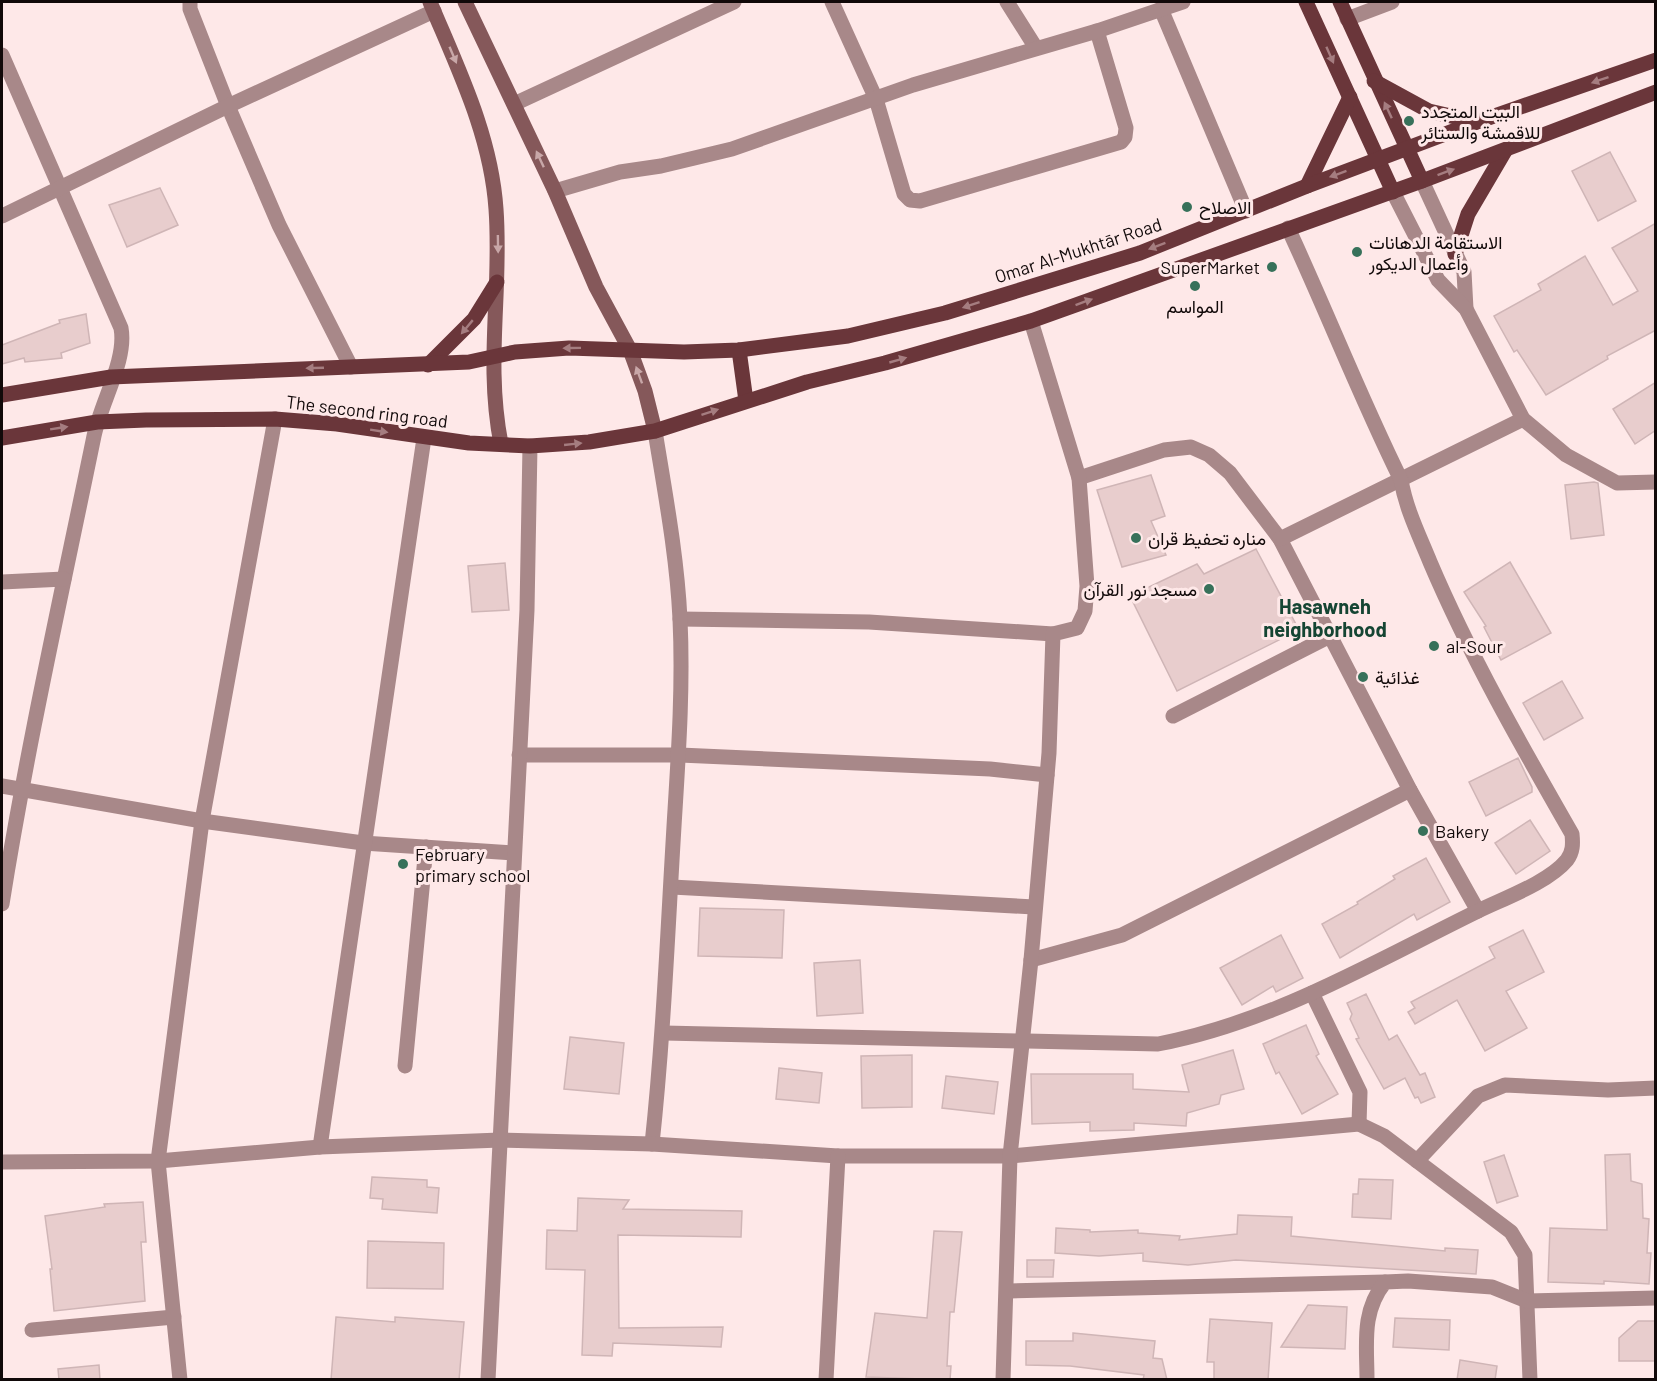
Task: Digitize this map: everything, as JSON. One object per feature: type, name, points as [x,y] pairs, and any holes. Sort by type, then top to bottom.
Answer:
[{"type":"main road","points":[[468,2],[555,191],[596,287],[630,350],[645,391],[655,431],[746,401],[1031,321],[1422,182],[1656,92]]},
{"type":"main road","points":[[1306,2],[1393,192]]},
{"type":"main road","points":[[1340,2],[1374,81],[1422,182]]},
{"type":"main road","points":[[432,6],[469,94],[484,140],[496,206],[497,282],[492,357],[494,401],[501,444]]},
{"type":"main road","name":"Omar Al-Mukhtār Road","points":[[630,350],[739,350],[848,336],[945,313],[1140,253],[1306,186],[1477,122],[1656,60]]},
{"type":"main road","points":[[1374,81],[1429,111],[1477,122]]},
{"type":"main road","points":[[1306,186],[1350,97]]},
{"type":"main road","points":[[1455,254],[1468,214],[1505,151]]},
{"type":"main road","points":[[428,364],[467,327],[497,282]]},
{"type":"main road","name":"The second ring road","points":[[2,395],[111,377],[469,362],[569,348],[630,350]]},
{"type":"main road","points":[[739,350],[746,401]]},
{"type":"main road","name":"The second ring road","points":[[2,438],[97,422],[275,419],[337,424],[424,438],[530,446],[589,442],[655,431]]},
{"type":"street","points":[[190,2],[190,9],[228,106],[279,225],[351,367]]},
{"type":"street","points":[[514,104],[734,2]]},
{"type":"street","points":[[832,2],[876,99],[904,194],[910,200],[920,201],[1121,142],[1125,137],[1126,128],[1096,31]]},
{"type":"street","points":[[1007,2],[1036,48]]},
{"type":"street","points":[[555,191],[620,172],[661,166],[732,149],[876,99],[1183,2]]},
{"type":"street","points":[[1347,19],[1392,2]]},
{"type":"street","points":[[2,216],[432,6]]},
{"type":"street","points":[[1161,9],[1246,211]]},
{"type":"street","points":[[2,904],[21,787],[97,422],[111,377],[122,355],[121,328],[4,65]]},
{"type":"street","points":[[1422,182],[1464,272],[1466,309]]},
{"type":"street","points":[[1393,192],[1438,280],[1466,309],[1523,419],[1566,455],[1617,483],[1656,482]]},
{"type":"street","points":[[664,1033],[1158,1044],[1224,1029],[1312,993],[1478,911],[1556,870],[1568,859],[1573,848],[1572,834],[1507,721],[1443,592],[1404,501],[1401,480],[1345,363],[1328,314],[1288,228]]},
{"type":"street","points":[[680,619],[869,622],[1053,634],[1077,628],[1085,611],[1087,586],[1079,478],[1031,321]]},
{"type":"street","points":[[180,1380],[158,1161],[202,821],[275,419]]},
{"type":"street","points":[[1280,539],[1523,419]]},
{"type":"street","points":[[652,1144],[664,1033],[680,755],[680,619],[667,506],[655,431]]},
{"type":"street","points":[[321,1147],[363,843],[424,438]]},
{"type":"street","points":[[488,1380],[527,610],[530,446]]},
{"type":"street","points":[[1079,478],[1164,450],[1191,447],[1209,455],[1230,472],[1280,539],[1410,790],[1478,911]]},
{"type":"street","points":[[2,582],[64,579]]},
{"type":"street","points":[[1003,1380],[1008,1291],[1010,1156],[1031,960],[1047,775],[1053,634]]},
{"type":"street","points":[[1173,716],[1330,636]]},
{"type":"street","points":[[519,755],[680,755],[990,769],[1047,775]]},
{"type":"street","points":[[2,786],[21,787],[202,821],[363,843],[514,854]]},
{"type":"street","points":[[1031,960],[1122,935],[1410,790]]},
{"type":"street","points":[[405,1066],[426,847]]},
{"type":"street","points":[[672,887],[1034,907]]},
{"type":"street","points":[[1312,993],[1360,1092],[1359,1125]]},
{"type":"street","points":[[1417,1161],[1478,1096],[1505,1085],[1608,1090],[1656,1088]]},
{"type":"street","points":[[2,1162],[158,1161],[321,1147],[500,1140],[652,1144],[838,1156],[1010,1156],[1359,1125],[1384,1136],[1511,1232],[1525,1255],[1530,1380]]},
{"type":"street","points":[[826,1380],[838,1156]]},
{"type":"street","points":[[1008,1291],[1408,1281],[1491,1287],[1527,1301],[1656,1298]]},
{"type":"street","points":[[1367,1380],[1366,1324],[1373,1297],[1385,1282]]},
{"type":"street","points":[[32,1330],[174,1317]]},
{"type":"building","points":[[1610,152],[1636,201],[1598,221],[1572,171]]},
{"type":"building","points":[[160,188],[178,225],[127,247],[109,205]]},
{"type":"building","points":[[1656,223],[1656,330],[1607,356],[1608,359],[1546,395],[1517,350],[1514,352],[1494,316],[1541,290],[1538,284],[1585,256],[1613,305],[1638,291],[1612,248]]},
{"type":"building","points":[[86,314],[90,343],[61,353],[62,358],[25,362],[24,358],[2,364],[2,345],[60,323],[59,320]]},
{"type":"building","points":[[1656,382],[1656,430],[1635,444],[1613,409]]},
{"type":"building","name":"مناره تحفيظ قران","points":[[1151,475],[1165,516],[1151,521],[1166,555],[1122,567],[1097,490]]},
{"type":"building","points":[[1598,483],[1604,535],[1571,539],[1565,485]]},
{"type":"building","points":[[1256,549],[1299,630],[1177,691],[1130,596],[1197,564],[1204,574]]},
{"type":"building","points":[[1510,562],[1551,633],[1501,660],[1484,627],[1486,626],[1464,592]]},
{"type":"building","points":[[505,563],[509,610],[472,612],[468,566]]},
{"type":"building","points":[[1562,681],[1583,718],[1544,740],[1523,703]]},
{"type":"building","points":[[1518,758],[1532,787],[1532,792],[1486,816],[1469,782]]},
{"type":"building","points":[[1530,820],[1550,851],[1516,874],[1495,843]]},
{"type":"building","points":[[1426,858],[1450,902],[1417,920],[1414,914],[1340,958],[1322,924],[1358,904],[1357,902],[1395,879],[1393,876]]},
{"type":"building","points":[[700,908],[784,910],[782,958],[698,956]]},
{"type":"building","points":[[1523,930],[1544,972],[1506,991],[1527,1028],[1485,1051],[1457,1000],[1415,1024],[1408,1012],[1415,1008],[1411,1002],[1495,958],[1489,947]]},
{"type":"building","points":[[1281,935],[1303,978],[1276,992],[1273,986],[1242,1005],[1220,968]]},
{"type":"building","points":[[860,960],[863,1013],[817,1016],[814,963]]},
{"type":"building","points":[[1366,994],[1389,1040],[1397,1035],[1420,1075],[1425,1073],[1435,1097],[1421,1103],[1418,1097],[1415,1098],[1405,1078],[1384,1089],[1356,1039],[1359,1038],[1350,1019],[1352,1014],[1347,1003]]},
{"type":"building","points":[[1306,1025],[1319,1054],[1316,1056],[1338,1094],[1302,1114],[1279,1072],[1276,1074],[1263,1044]]},
{"type":"building","points":[[570,1037],[624,1043],[619,1094],[564,1089]]},
{"type":"building","points":[[1233,1050],[1244,1089],[1221,1095],[1219,1104],[1187,1113],[1186,1126],[1134,1123],[1134,1130],[1090,1131],[1090,1122],[1032,1124],[1031,1074],[1133,1074],[1133,1089],[1189,1092],[1182,1065]]},
{"type":"building","points":[[912,1055],[912,1107],[862,1108],[861,1056]]},
{"type":"building","points":[[779,1068],[822,1073],[819,1103],[776,1099]]},
{"type":"building","points":[[946,1076],[998,1082],[994,1114],[942,1108]]},
{"type":"building","points":[[1630,1154],[1631,1181],[1642,1184],[1643,1218],[1649,1219],[1647,1253],[1651,1253],[1649,1284],[1604,1281],[1604,1284],[1548,1282],[1550,1228],[1607,1230],[1605,1155]]},
{"type":"building","points":[[1504,1155],[1518,1196],[1497,1203],[1484,1162]]},
{"type":"building","points":[[372,1177],[427,1180],[427,1187],[439,1188],[437,1213],[382,1209],[383,1199],[370,1198]]},
{"type":"building","points":[[1359,1179],[1393,1180],[1391,1219],[1352,1217],[1353,1194],[1358,1194]]},
{"type":"building","points":[[578,1198],[629,1200],[623,1209],[742,1211],[741,1237],[618,1235],[619,1328],[723,1327],[721,1347],[613,1343],[612,1356],[582,1355],[585,1270],[546,1269],[547,1230],[577,1231]]},
{"type":"building","points":[[143,1202],[146,1242],[141,1242],[145,1301],[54,1311],[50,1269],[52,1269],[45,1216],[105,1207],[104,1204]]},
{"type":"building","points":[[1238,1215],[1292,1217],[1291,1236],[1445,1251],[1445,1248],[1478,1250],[1476,1274],[1236,1260],[1188,1265],[1143,1261],[1143,1253],[1099,1256],[1055,1253],[1056,1228],[1090,1230],[1090,1232],[1138,1230],[1138,1233],[1180,1236],[1179,1240],[1237,1234]]},
{"type":"building","points":[[934,1231],[962,1232],[954,1312],[950,1312],[947,1366],[951,1366],[950,1380],[866,1377],[875,1313],[927,1318]]},
{"type":"building","points":[[368,1241],[444,1243],[443,1289],[367,1288]]},
{"type":"building","points":[[1027,1260],[1054,1260],[1053,1277],[1027,1277]]},
{"type":"building","points":[[1308,1305],[1347,1307],[1345,1349],[1281,1347]]},
{"type":"building","points":[[336,1317],[395,1322],[395,1317],[464,1322],[459,1380],[331,1380]]},
{"type":"building","points":[[1395,1318],[1450,1320],[1449,1350],[1393,1347]]},
{"type":"building","points":[[1210,1319],[1272,1323],[1268,1380],[1214,1380],[1214,1362],[1207,1362]]},
{"type":"building","points":[[1638,1321],[1656,1321],[1656,1361],[1619,1361],[1619,1338]]},
{"type":"building","points":[[1073,1333],[1155,1341],[1153,1358],[1162,1359],[1167,1380],[1143,1380],[1144,1375],[1070,1366],[1026,1365],[1026,1341],[1073,1341]]},
{"type":"building","points":[[1460,1360],[1497,1366],[1495,1380],[1457,1380]]},
{"type":"building","points":[[99,1365],[100,1380],[59,1380],[58,1369]]},
{"type":"place","name":"البيت المتجدد للاقمشة والستائر","points":[[1409,121]]},
{"type":"place","name":"الاصلاح","points":[[1187,207]]},
{"type":"place","name":"الاستقامة الدهانات وأعمال الديكور","points":[[1357,252]]},
{"type":"place","name":"SuperMarket","points":[[1272,267]]},
{"type":"place","name":"المواسم","points":[[1195,286]]},
{"type":"place","name":"مناره تحفيظ قران","points":[[1136,538]]},
{"type":"place","name":"مسجد نور القرآن","points":[[1209,589]]},
{"type":"place","name":"al-Sour","points":[[1434,646]]},
{"type":"place","name":"غذائية","points":[[1363,677]]},
{"type":"place","name":"Bakery","points":[[1423,831]]},
{"type":"place","name":"February primary school","points":[[403,864]]},
{"type":"district","name":"Hasawneh neighborhood","points":[[1325,618]]}]
